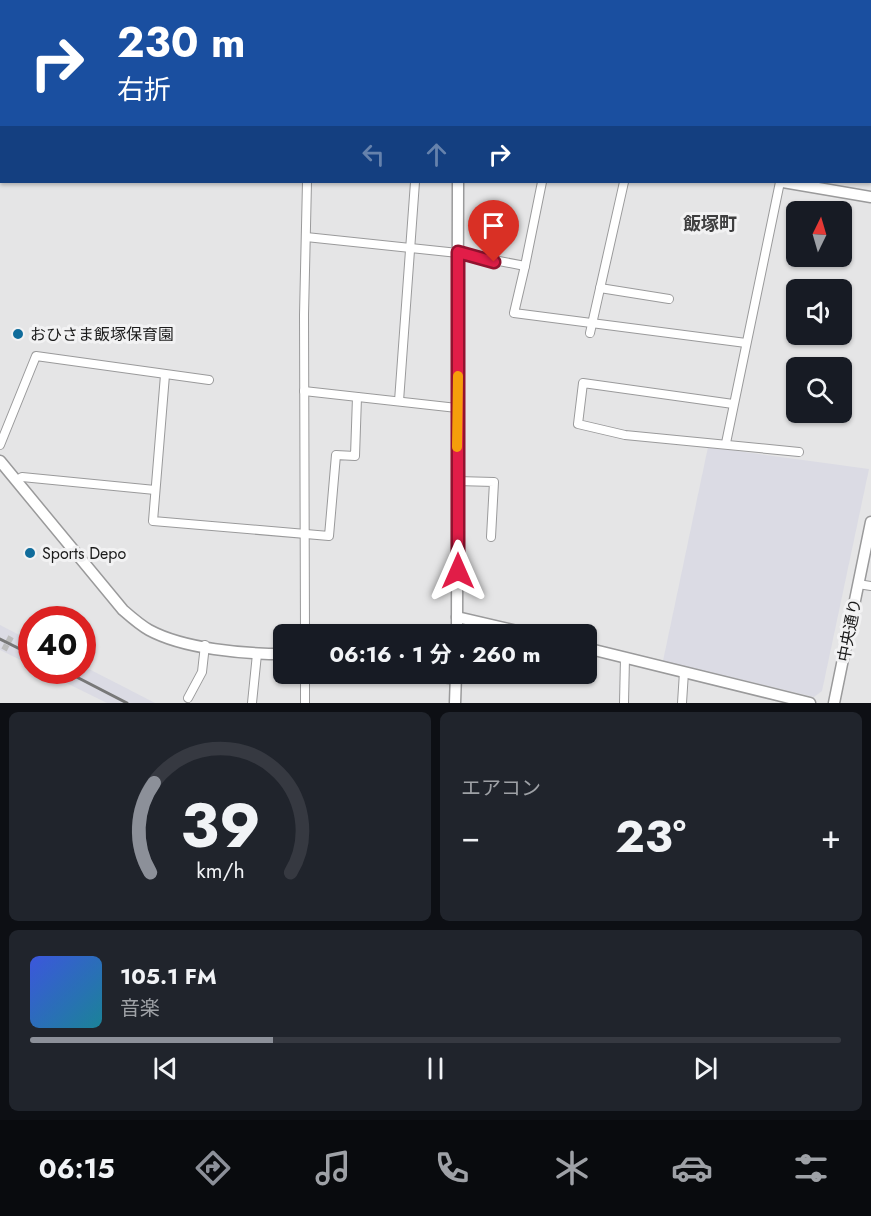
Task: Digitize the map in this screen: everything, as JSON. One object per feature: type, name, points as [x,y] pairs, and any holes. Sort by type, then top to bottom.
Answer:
[{"type":"street","points":[[305,624],[304,392],[307,183]]},
{"type":"street","points":[[399,401],[415,183]]},
{"type":"street","points":[[458,183],[458,624]]},
{"type":"street","points":[[542,183],[514,313],[746,343]]},
{"type":"street","points":[[590,333],[624,183]]},
{"type":"street","points":[[726,443],[781,183]]},
{"type":"street","points":[[787,183],[871,197]]},
{"type":"street","points":[[306,237],[458,252],[525,266]]},
{"type":"street","points":[[600,288],[669,299]]},
{"type":"street","points":[[0,445],[36,356],[209,380]]},
{"type":"street","points":[[165,375],[153,521],[329,536],[336,455],[355,456],[357,397]]},
{"type":"street","points":[[733,404],[583,383],[578,424],[625,435],[726,443],[799,452]]},
{"type":"street","points":[[304,392],[457,408]]},
{"type":"street","points":[[0,461],[131,616],[148,630],[165,637],[205,645],[257,654],[273,654]]},
{"type":"street","points":[[17,480],[22,477],[155,490]]},
{"type":"street","points":[[457,481],[494,482],[491,537]]},
{"type":"street","name":"中央通り","points":[[834,703],[871,522]]},
{"type":"street","points":[[858,584],[871,586]]},
{"type":"street","points":[[458,616],[490,624]]},
{"type":"street","points":[[188,698],[202,672],[205,645]]},
{"type":"street","points":[[597,651],[810,703]]},
{"type":"street","points":[[252,703],[257,654]]},
{"type":"street","points":[[624,703],[625,658]]},
{"type":"street","points":[[682,703],[684,672]]},
{"type":"street","points":[[305,684],[305,703]]},
{"type":"street","points":[[455,703],[456,684]]},
{"type":"shaded area","points":[[708,447],[869,469],[822,691],[814,697],[663,661]]},
{"type":"shaded area","points":[[0,625],[18,634],[18,659],[0,650]]},
{"type":"shaded area","points":[[96,673],[155,703],[107,703],[68,684],[96,684]]},
{"type":"tunnel","points":[[4,650],[12,635]]},
{"type":"railway","points":[[0,639],[18,648]]},
{"type":"railway","points":[[90,684],[127,703]]},
{"type":"slow traffic","points":[[457,447],[458,376]]},
{"type":"place","name":"おひさま飯塚保育園","points":[[18,334]]},
{"type":"place","name":"Sports Depo","points":[[30,553]]},
{"type":"district","name":"飯塚町","points":[[710,224]]},
{"type":"route","points":[[458,571],[458,252],[494,262]]}]
